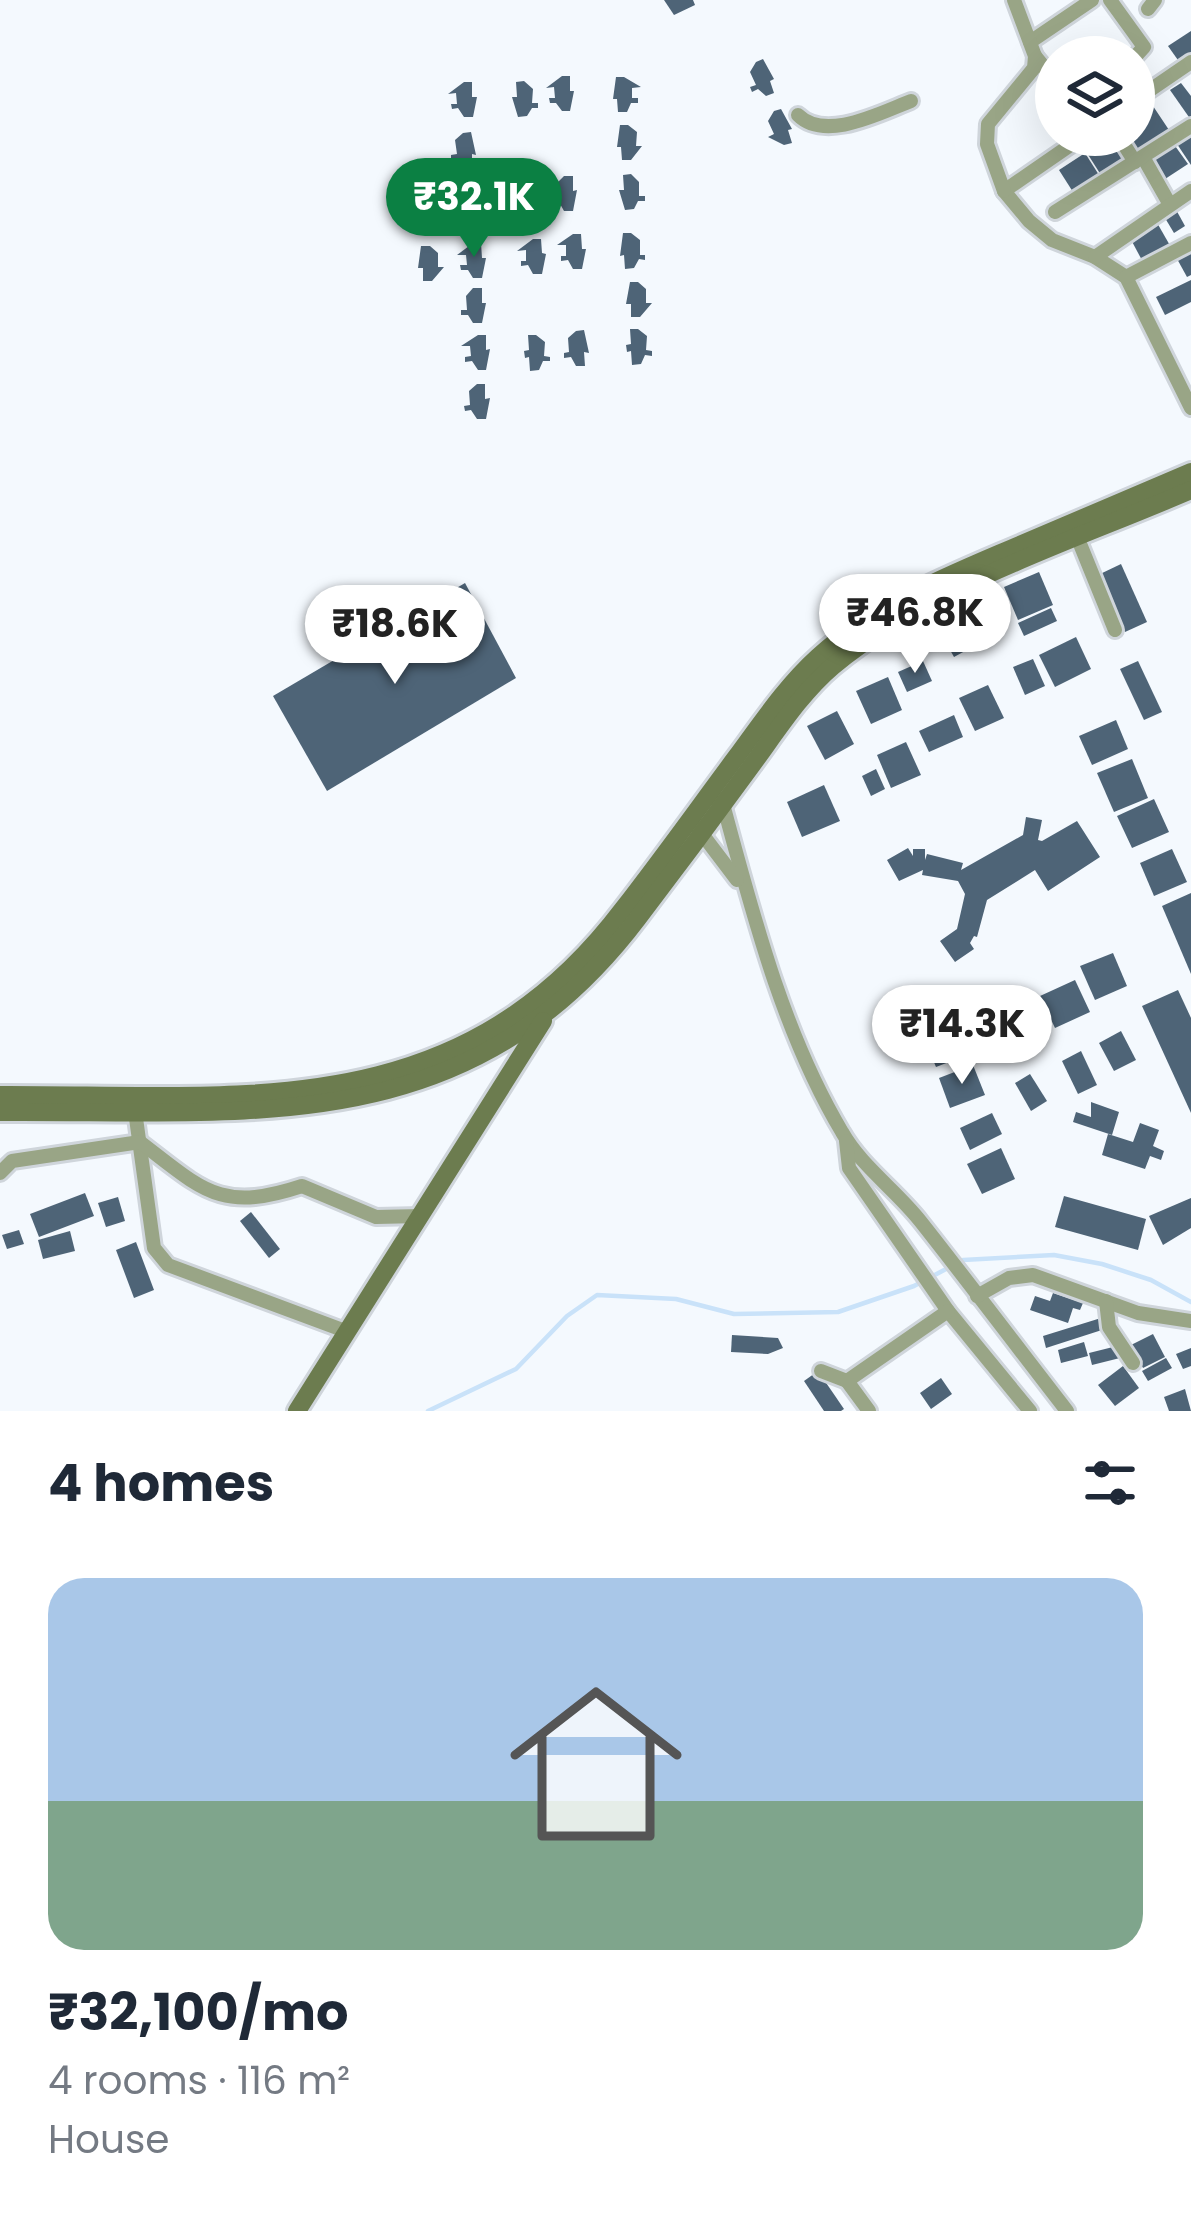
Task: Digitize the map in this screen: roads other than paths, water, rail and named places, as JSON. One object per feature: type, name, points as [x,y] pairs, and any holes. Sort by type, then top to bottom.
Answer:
[{"type":"street","points":[[1014,0],[1035,52]]},
{"type":"street","points":[[1033,49],[1092,0]]},
{"type":"street","points":[[1110,0],[1136,36]]},
{"type":"street","points":[[1033,49],[1034,68],[988,124],[987,144],[1004,191],[1052,240],[1095,256],[1126,277],[1191,408]]},
{"type":"street","points":[[1155,87],[1191,62]]},
{"type":"street","points":[[798,116],[807,125],[828,127],[911,101]]},
{"type":"street","points":[[1055,212],[1191,127]]},
{"type":"street","points":[[1004,191],[1055,156]]},
{"type":"street","points":[[1136,156],[1169,203]]},
{"type":"street","points":[[1095,256],[1191,191]]},
{"type":"street","points":[[1126,277],[1191,243]]},
{"type":"street","points":[[0,1112],[332,1105],[401,1089],[469,1060],[595,974],[815,659],[860,623],[921,587],[1191,472]]},
{"type":"street","points":[[716,799],[827,671],[870,637],[928,602],[1191,490]]},
{"type":"street","points":[[1078,538],[1115,630]]},
{"type":"street","points":[[716,799],[810,1072],[845,1139],[919,1219],[1067,1411]]},
{"type":"street","points":[[696,826],[730,867],[749,900]]},
{"type":"street","points":[[0,1095],[264,1094],[330,1088],[412,1066],[541,1009]]},
{"type":"street","points":[[297,1411],[421,1216],[541,1009]]},
{"type":"street","points":[[135,1111],[154,1248],[168,1264],[348,1332]]},
{"type":"street","points":[[845,1139],[849,1168],[948,1311],[1030,1411]]},
{"type":"street","points":[[0,1173],[12,1161],[140,1142],[200,1188],[234,1199],[262,1199],[302,1186],[376,1217],[421,1216]]},
{"type":"street","points":[[972,1290],[1033,1276],[1138,1313],[1191,1321]]},
{"type":"street","points":[[1106,1301],[1108,1327],[1133,1363]]},
{"type":"street","points":[[847,1381],[948,1311]]},
{"type":"street","points":[[821,1371],[847,1381],[869,1411]]},
{"type":"waterway","points":[[428,1411],[516,1369],[567,1316],[597,1295],[676,1299],[734,1314],[838,1312],[914,1286],[963,1260],[1054,1255],[1151,1280],[1191,1302]]}]
